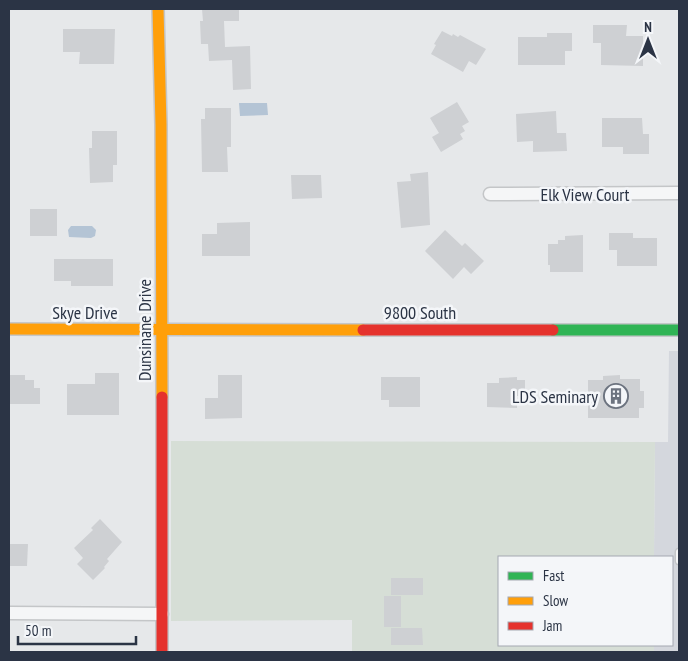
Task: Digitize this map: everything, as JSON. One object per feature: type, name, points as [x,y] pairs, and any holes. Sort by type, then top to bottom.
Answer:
[{"type":"main road","name":"Dunsinane Drive","points":[[158,9],[161,135],[162,652]]},
{"type":"main road","name":"Skye Drive","points":[[9,330],[162,330]]},
{"type":"main road","name":"9800 South","points":[[162,330],[679,330]]},
{"type":"street","name":"Elk View Court","points":[[490,194],[679,193]]},
{"type":"street","points":[[9,613],[162,614]]},
{"type":"lane","points":[[679,554],[679,561]]},
{"type":"shaded area","points":[[669,351],[679,351],[679,652],[653,652],[653,646],[673,646],[673,556],[654,556],[655,442],[668,442]]},
{"type":"shaded area","points":[[171,441],[655,442],[654,556],[498,556],[498,646],[654,646],[654,652],[352,652],[352,620],[171,621]]},
{"type":"water","points":[[239,103],[267,103],[268,115],[240,116]]},
{"type":"water","points":[[71,226],[92,226],[96,230],[95,236],[91,238],[69,237],[68,230]]},
{"type":"building","points":[[202,9],[239,9],[239,21],[224,21],[225,47],[250,46],[251,89],[233,90],[232,60],[209,61],[208,44],[201,44],[200,21],[203,21]]},
{"type":"building","points":[[593,25],[627,25],[626,36],[643,36],[643,66],[601,65],[601,43],[593,43]]},
{"type":"building","points":[[63,29],[115,29],[114,64],[79,64],[80,52],[63,52]]},
{"type":"building","points":[[442,31],[452,36],[453,34],[458,37],[460,35],[486,49],[476,65],[469,61],[463,72],[431,54],[436,45],[434,44]]},
{"type":"building","points":[[547,33],[572,33],[572,51],[565,51],[565,65],[518,65],[518,37],[547,37]]},
{"type":"building","points":[[457,102],[469,122],[462,126],[465,131],[460,134],[463,139],[441,152],[432,137],[439,133],[430,118]]},
{"type":"building","points":[[205,108],[231,108],[231,147],[227,147],[228,172],[202,172],[201,119],[205,119]]},
{"type":"building","points":[[556,111],[557,133],[566,133],[567,151],[533,152],[533,141],[517,142],[516,114]]},
{"type":"building","points":[[602,118],[642,118],[643,134],[649,134],[649,154],[623,154],[623,147],[602,147]]},
{"type":"building","points":[[92,131],[117,131],[117,165],[113,165],[113,182],[90,183],[89,148],[92,148]]},
{"type":"building","points":[[428,172],[430,225],[401,228],[397,182],[411,181],[410,174]]},
{"type":"building","points":[[291,175],[321,175],[322,198],[292,199]]},
{"type":"building","points":[[30,209],[57,209],[57,236],[30,236]]},
{"type":"building","points":[[250,222],[250,256],[202,256],[202,234],[217,234],[217,223]]},
{"type":"building","points":[[445,230],[462,246],[465,243],[484,261],[471,274],[464,267],[453,279],[425,251]]},
{"type":"building","points":[[609,233],[633,233],[633,238],[657,238],[657,266],[617,266],[617,250],[609,250]]},
{"type":"building","points":[[583,235],[583,272],[550,272],[548,244],[558,244],[558,240],[565,240],[565,236]]},
{"type":"building","points":[[54,259],[113,259],[113,286],[71,286],[71,281],[54,281]]},
{"type":"building","points":[[95,373],[119,373],[119,415],[67,415],[67,384],[95,384]]},
{"type":"building","points":[[9,375],[25,375],[25,380],[34,380],[34,388],[40,388],[40,404],[9,404]]},
{"type":"building","points":[[218,375],[242,375],[242,418],[205,419],[205,398],[218,398]]},
{"type":"building","name":"LDS Seminary","points":[[620,375],[620,379],[640,379],[640,391],[644,391],[644,408],[639,408],[639,418],[588,418],[588,380],[603,380],[603,376]]},
{"type":"building","points":[[381,377],[420,377],[420,407],[389,407],[389,400],[381,400]]},
{"type":"building","points":[[517,377],[517,380],[525,380],[525,396],[517,396],[517,408],[487,407],[487,383],[499,383],[499,378]]},
{"type":"building","points":[[100,519],[122,542],[107,559],[109,561],[105,568],[93,580],[77,564],[83,558],[74,548],[93,530],[91,528]]},
{"type":"building","points":[[9,544],[28,544],[27,566],[9,566]]},
{"type":"building","points":[[391,578],[423,578],[423,595],[391,595]]},
{"type":"building","points":[[384,596],[401,596],[401,627],[384,627]]},
{"type":"building","points":[[391,628],[422,628],[423,645],[391,645]]},
{"type":"traffic: fast","points":[[553,330],[679,330]]},
{"type":"traffic: slow","points":[[158,9],[161,125],[162,397]]},
{"type":"traffic: slow","points":[[9,329],[363,330]]},
{"type":"traffic: jam","points":[[363,330],[553,330]]},
{"type":"traffic: jam","points":[[162,397],[162,652]]},
{"type":"place","name":"LDS Seminary","points":[[616,396]]}]
